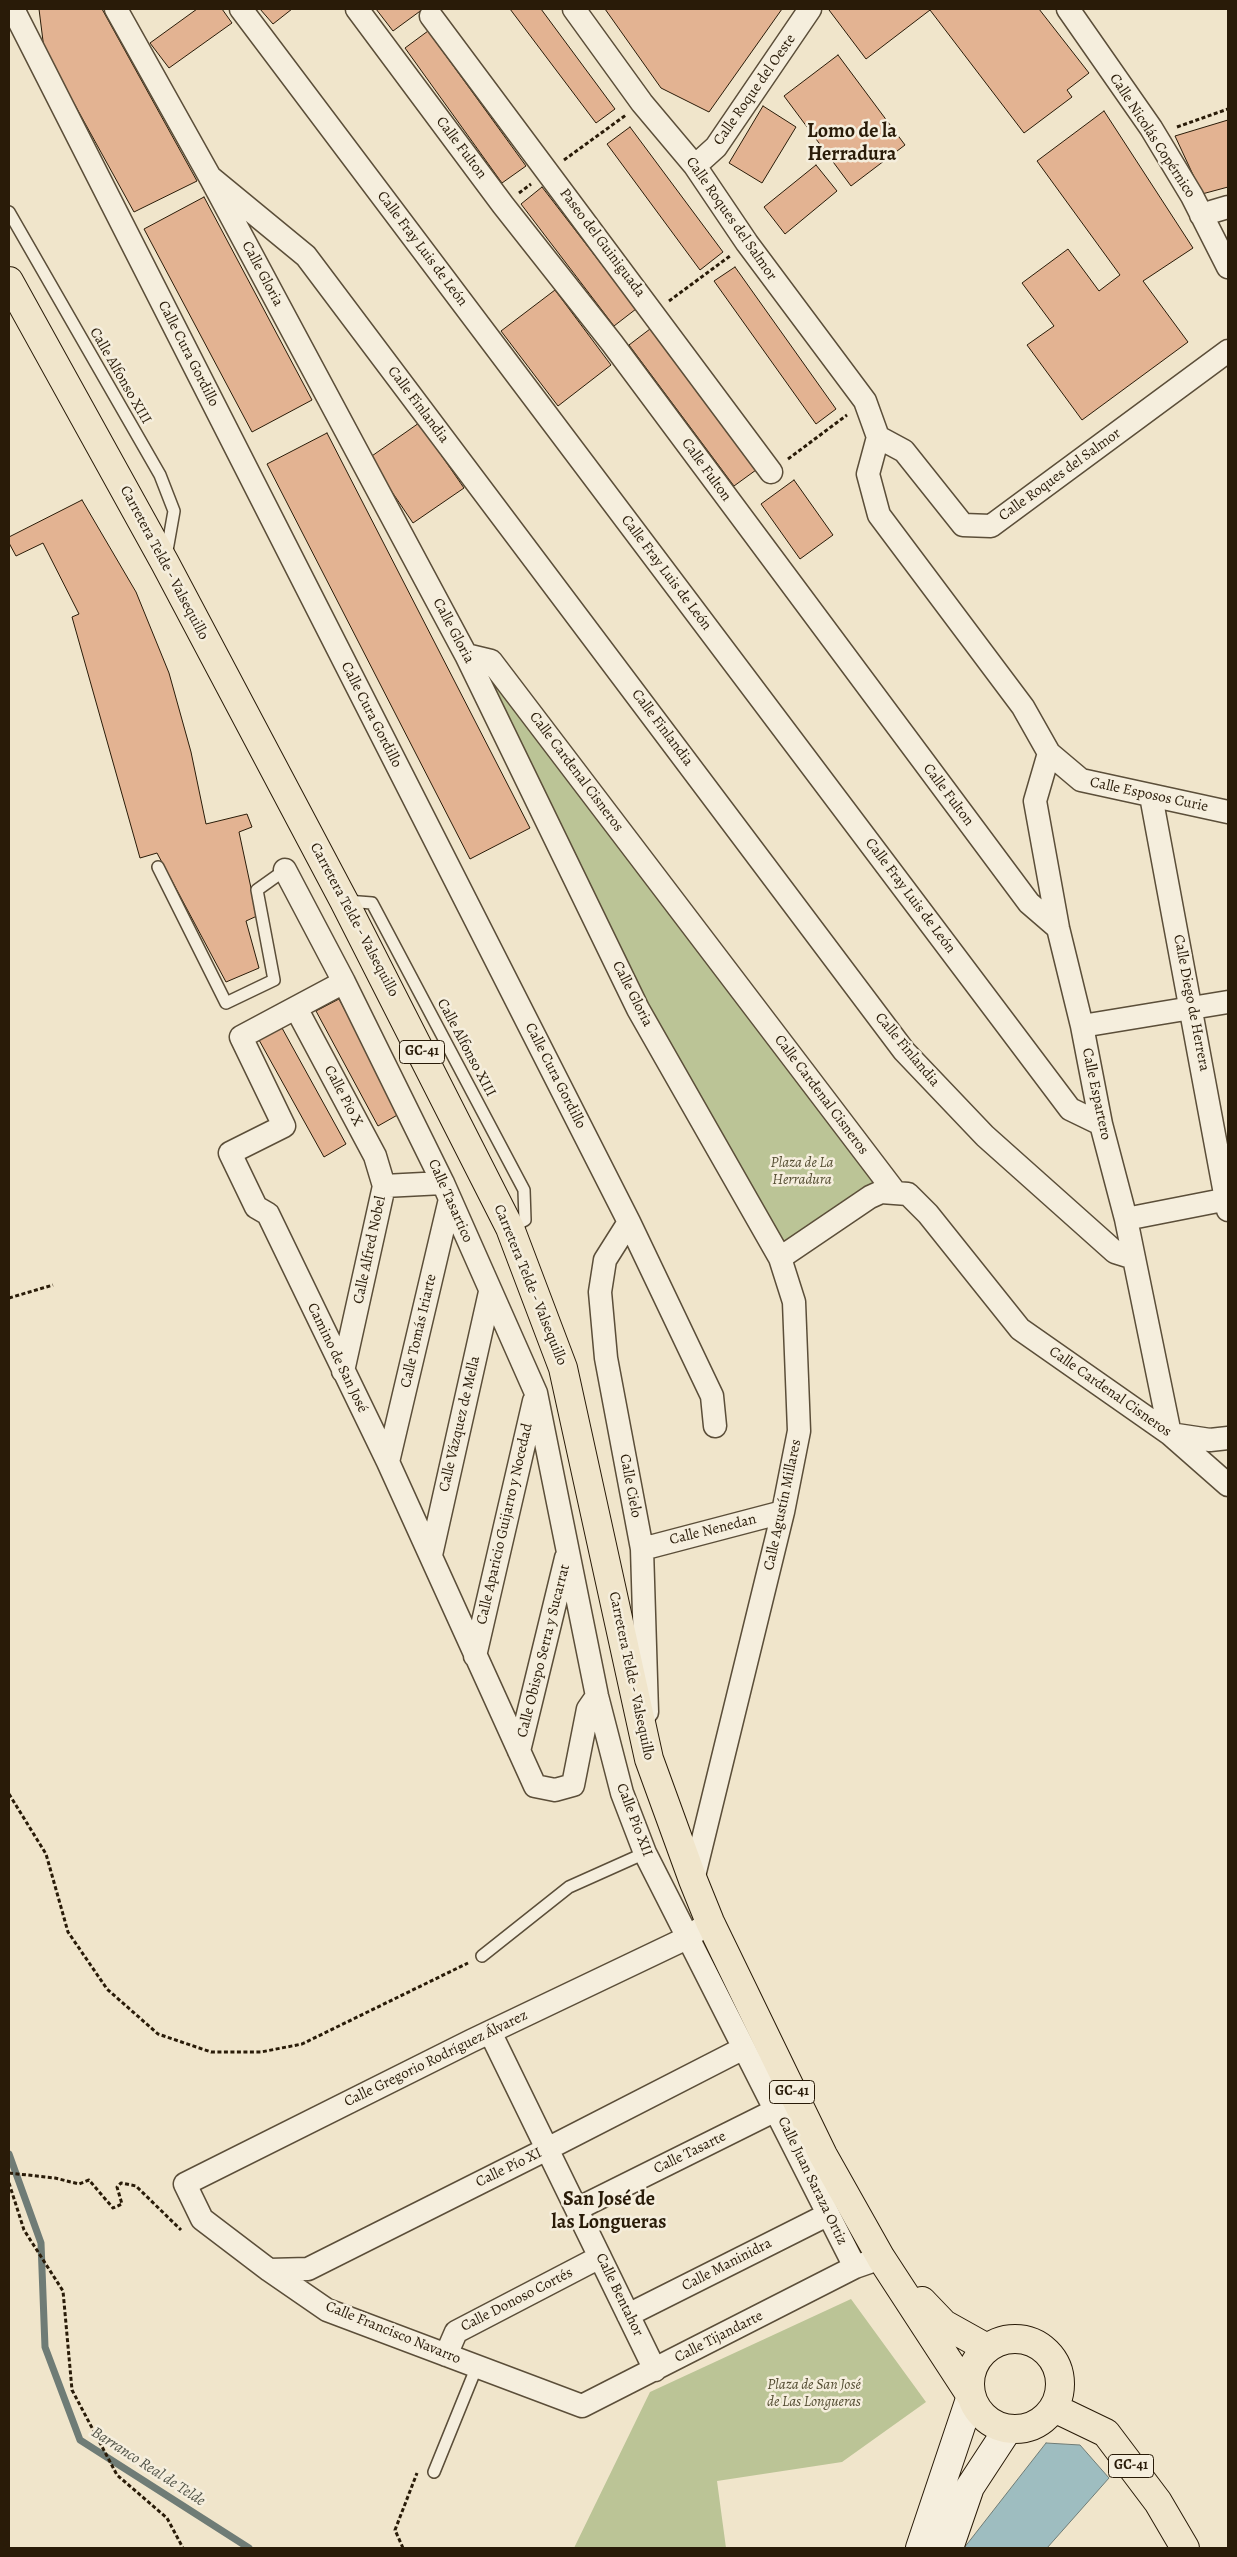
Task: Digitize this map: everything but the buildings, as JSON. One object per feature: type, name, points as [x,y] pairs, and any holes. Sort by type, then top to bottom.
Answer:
[{"type":"main road","name":"Carretera Telde - Valsequillo","points":[[9,281],[165,563],[344,901],[510,1228],[563,1368],[649,1759],[693,1880],[700,1929],[881,2258],[971,2396]]},
{"type":"main road","name":"Carretera Telde - Valsequillo","points":[[881,2258],[944,2324],[987,2348]]},
{"type":"main road","points":[[971,2396],[970,2381],[974,2364],[987,2348],[1001,2341],[1017,2338],[1029,2340],[1043,2348],[1054,2360],[1060,2374],[1060,2393],[1054,2408],[1044,2420],[1030,2427],[1008,2430]]},
{"type":"main road","name":"GC-41","points":[[971,2396],[981,2414],[993,2424],[1008,2430]]},
{"type":"main road","name":"GC-41","points":[[1054,2408],[1106,2433],[1158,2502],[1185,2548]]},
{"type":"street","name":"Calle Cura Gordillo","points":[[13,9],[629,1222],[712,1396],[715,1426]]},
{"type":"street","name":"Calle Gloria","points":[[116,9],[210,177],[466,655],[638,1009],[780,1258]]},
{"type":"street","name":"Calle Fray Luis de León","points":[[241,9],[1070,1109],[1101,1124]]},
{"type":"street","name":"Calle Fulton","points":[[357,9],[503,204],[612,342],[1029,903],[1058,928]]},
{"type":"street","name":"Calle Roques del Salmor","points":[[574,9],[642,103],[695,166],[747,243],[865,401],[878,437],[904,451],[964,525],[991,526],[1228,351]]},
{"type":"street","name":"Calle Roque del Oeste","points":[[695,166],[716,147],[810,9]]},
{"type":"street","name":"Calle Nicolás Copérnico","points":[[1068,9],[1155,135],[1201,214],[1228,267]]},
{"type":"street","name":"Paseo del Guiniguada","points":[[431,16],[654,312],[771,472]]},
{"type":"street","name":"Calle Finlandia","points":[[210,177],[306,256],[904,1051],[985,1136],[1116,1252],[1134,1258]]},
{"type":"street","points":[[1201,214],[1228,207]]},
{"type":"street","points":[[878,437],[868,474],[879,515],[1023,707],[1049,753]]},
{"type":"street","name":"Calle Cardenal Cisneros","points":[[466,655],[491,661],[895,1192],[908,1194],[928,1214],[1020,1329],[1170,1434],[1228,1485]]},
{"type":"street","name":"Calle Espartero","points":[[1049,753],[1035,801],[1058,928],[1082,1026],[1101,1124],[1126,1219],[1170,1434]]},
{"type":"street","name":"Calle Esposos Curie","points":[[1049,753],[1081,780],[1228,812]]},
{"type":"street","name":"Calle Diego de Herrera","points":[[1151,796],[1228,1203]]},
{"type":"street","name":"Calle Tasartico","points":[[285,870],[344,982],[446,1191],[536,1393],[568,1550]]},
{"type":"street","name":"Camino de San José","points":[[344,982],[241,1037],[284,1126],[230,1152],[256,1207],[268,1214],[388,1462],[535,1786],[555,1790],[573,1786],[588,1709],[597,1696]]},
{"type":"street","points":[[1082,1026],[1228,1002]]},
{"type":"street","name":"Calle Pio X","points":[[296,1008],[375,1156],[384,1186]]},
{"type":"street","name":"Calle Alfred Nobel","points":[[343,1371],[384,1186],[446,1191]]},
{"type":"street","name":"Calle Tomás Iriarte","points":[[388,1462],[446,1191]]},
{"type":"street","points":[[780,1258],[870,1197],[881,1192],[895,1192]]},
{"type":"street","points":[[1126,1219],[1228,1203]]},
{"type":"street","name":"Calle Cielo","points":[[629,1222],[605,1260],[600,1292],[606,1358],[642,1549],[649,1759]]},
{"type":"street","name":"Calle Agustín Millares","points":[[693,1880],[783,1512],[798,1431],[794,1302],[780,1258]]},
{"type":"street","name":"Calle Vázquez de Mella","points":[[431,1556],[490,1292]]},
{"type":"street","name":"Calle Aparicio Guijarro y Nocedad","points":[[475,1656],[536,1393]]},
{"type":"street","points":[[1170,1434],[1210,1440],[1228,1438]]},
{"type":"street","name":"Calle Nenedan","points":[[642,1549],[783,1512]]},
{"type":"street","name":"Calle Pio XII","points":[[568,1550],[597,1696],[622,1794],[645,1853],[700,1929]]},
{"type":"street","name":"Calle Obispo Serra y Sucarrat","points":[[519,1751],[568,1550]]},
{"type":"street","name":"Calle Gregorio Rodríguez Álvarez","points":[[185,2184],[700,1929]]},
{"type":"street","name":"Calle Juan Saraza Ortiz","points":[[700,1929],[744,2048],[826,2215],[855,2267]]},
{"type":"street","name":"Calle Bentahor","points":[[490,2032],[655,2370]]},
{"type":"street","name":"Calle Pío XI","points":[[269,2270],[308,2269],[744,2048]]},
{"type":"street","name":"Calle Tasarte","points":[[577,2209],[776,2110]]},
{"type":"street","name":"Calle Francisco Navarro","points":[[185,2184],[202,2219],[269,2270],[327,2310],[582,2406]]},
{"type":"street","name":"Calle Maninidra","points":[[628,2315],[826,2215]]},
{"type":"street","name":"Calle Donoso Cortés","points":[[446,2355],[456,2332],[600,2257]]},
{"type":"street","points":[[855,2267],[881,2258]]},
{"type":"street","name":"Calle Tijandarte","points":[[582,2406],[855,2267]]},
{"type":"street","points":[[920,2548],[971,2396]]},
{"type":"street","points":[[949,2548],[970,2487],[1008,2430]]},
{"type":"lane","name":"Calle Alfonso XIII","points":[[9,212],[160,474],[174,511],[165,563]]},
{"type":"lane","points":[[158,867],[226,1003],[274,980],[257,890],[285,870]]},
{"type":"lane","points":[[482,1956],[569,1887],[645,1853]]},
{"type":"lane","points":[[434,2472],[476,2366]]},
{"type":"path","points":[[503,204],[642,103]]},
{"type":"path","points":[[1155,135],[1228,109]]},
{"type":"path","points":[[654,312],[747,243]]},
{"type":"path","points":[[771,472],[865,401]]},
{"type":"path","points":[[9,1298],[53,1285]]},
{"type":"path","points":[[9,1794],[46,1854],[68,1932],[107,1988],[158,2034],[211,2052],[261,2052],[302,2044],[482,1956]]},
{"type":"path","points":[[9,2183],[24,2230],[63,2291],[72,2390],[117,2475],[167,2518],[183,2548]]},
{"type":"green space","name":"Plaza de La Herradura","points":[[478,666],[490,666],[880,1185],[784,1249],[644,1009]]},
{"type":"green space","name":"Plaza de San José de Las Longueras","points":[[851,2299],[926,2402],[842,2462],[717,2481],[726,2548],[574,2548],[650,2392]]},
{"type":"water","points":[[1046,2443],[1080,2445],[1109,2478],[1047,2548],[964,2548]]},
{"type":"waterway","name":"Barranco Real de Telde","points":[[9,2154],[41,2243],[45,2347],[80,2440],[249,2548]]},
{"type":"district","name":"Lomo de la Herradura","points":[[852,144]]},
{"type":"district","name":"San José de las Longueras","points":[[609,2212]]}]
